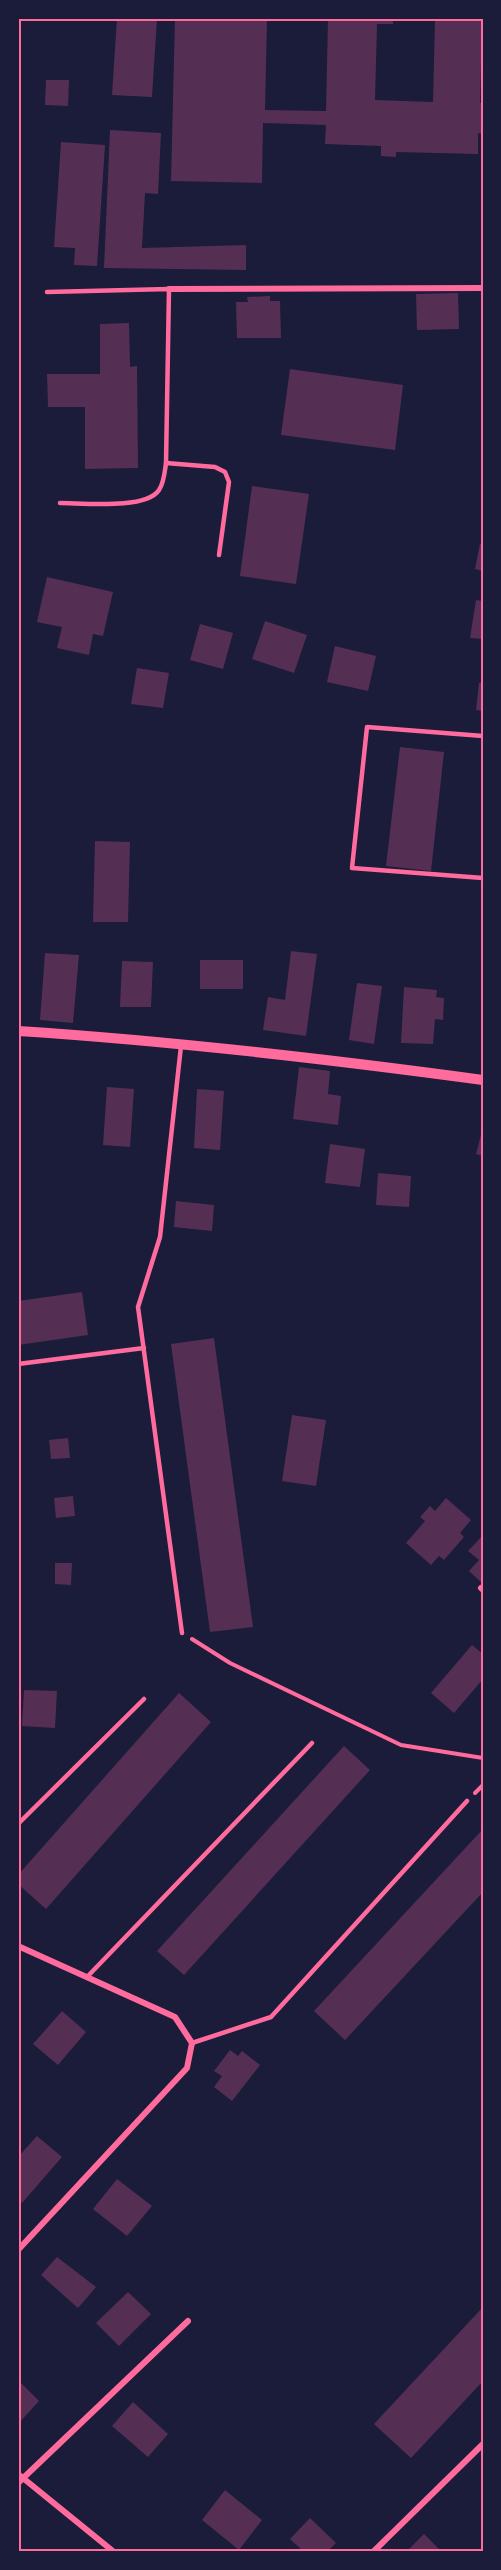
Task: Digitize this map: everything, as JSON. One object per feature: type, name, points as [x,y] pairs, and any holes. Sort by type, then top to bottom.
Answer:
[{"type":"street","points":[[169,290],[483,288]]},
{"type":"street","points":[[18,1031],[181,1043],[483,1080]]},
{"type":"street","points":[[18,1946],[175,2017],[192,2043],[187,2068],[18,2250]]},
{"type":"street","points":[[114,2552],[19,2479],[188,2321]]},
{"type":"street","points":[[373,2552],[483,2444]]},
{"type":"lane","points":[[48,292],[169,290],[166,463],[160,489],[149,499],[131,503],[60,503]]},
{"type":"lane","points":[[166,463],[215,467],[225,472],[229,482],[219,555]]},
{"type":"lane","points":[[483,736],[367,727],[352,868],[483,878]]},
{"type":"lane","points":[[181,1043],[160,1237],[138,1307],[182,1633]]},
{"type":"lane","points":[[18,1364],[144,1348]]},
{"type":"lane","points":[[18,1824],[144,1700]]},
{"type":"lane","points":[[88,1976],[312,1743]]},
{"type":"lane","points":[[192,2043],[271,2017],[467,1801]]},
{"type":"path","points":[[182,1633],[230,1663],[401,1745],[483,1758]]},
{"type":"building","points":[[117,18],[157,18],[152,97],[112,95]]},
{"type":"building","points":[[175,18],[267,18],[265,110],[326,111],[328,18],[393,18],[393,24],[377,24],[375,100],[433,102],[435,18],[482,18],[480,103],[483,103],[483,134],[478,133],[478,154],[396,152],[396,157],[381,156],[381,146],[325,144],[326,125],[263,123],[262,183],[171,181]]},
{"type":"building","points":[[46,80],[69,80],[68,106],[45,105]]},
{"type":"building","points":[[110,130],[161,133],[158,194],[145,193],[142,248],[246,245],[246,270],[104,268]]},
{"type":"building","points":[[61,142],[105,145],[97,266],[74,265],[75,248],[54,247]]},
{"type":"building","points":[[458,293],[459,329],[417,330],[416,294]]},
{"type":"building","points":[[270,296],[270,301],[280,301],[281,338],[237,338],[236,302],[248,302],[247,297]]},
{"type":"building","points":[[129,323],[130,367],[137,366],[138,468],[85,469],[85,407],[48,407],[47,374],[100,374],[100,324]]},
{"type":"building","points":[[290,369],[403,385],[395,450],[281,435]]},
{"type":"building","points":[[252,486],[309,494],[296,584],[240,576]]},
{"type":"building","points":[[480,544],[483,544],[483,571],[475,569]]},
{"type":"building","points":[[47,577],[113,592],[103,636],[93,634],[89,655],[57,648],[62,627],[37,622]]},
{"type":"building","points":[[476,600],[483,601],[483,639],[470,638]]},
{"type":"building","points":[[265,621],[307,635],[294,673],[252,659]]},
{"type":"building","points":[[200,624],[233,633],[223,669],[190,660]]},
{"type":"building","points":[[335,646],[376,656],[368,691],[327,682]]},
{"type":"building","points":[[137,668],[169,673],[163,708],[131,704]]},
{"type":"building","points":[[479,683],[483,683],[483,711],[476,710]]},
{"type":"building","points":[[400,747],[444,752],[431,871],[386,866]]},
{"type":"building","points":[[95,841],[130,842],[128,922],[93,922]]},
{"type":"building","points":[[291,951],[317,954],[306,1036],[263,1030],[268,997],[285,1000]]},
{"type":"building","points":[[45,953],[79,955],[73,1023],[40,1020]]},
{"type":"building","points":[[200,960],[243,960],[243,989],[200,989]]},
{"type":"building","points":[[122,961],[153,962],[151,1007],[120,1007]]},
{"type":"building","points":[[357,983],[382,986],[374,1044],[349,1040]]},
{"type":"building","points":[[404,987],[437,990],[436,997],[444,998],[443,1020],[435,1019],[433,1044],[401,1043]]},
{"type":"building","points":[[299,1067],[330,1071],[328,1094],[341,1096],[338,1125],[293,1119]]},
{"type":"building","points":[[107,1087],[134,1089],[130,1147],[103,1145]]},
{"type":"building","points":[[197,1089],[224,1091],[220,1150],[194,1148]]},
{"type":"building","points":[[483,1131],[483,1156],[476,1154]]},
{"type":"building","points":[[330,1144],[365,1149],[360,1187],[325,1183]]},
{"type":"building","points":[[378,1173],[411,1176],[409,1207],[376,1205]]},
{"type":"building","points":[[176,1201],[214,1205],[212,1231],[174,1227]]},
{"type":"building","points":[[82,1292],[88,1335],[18,1345],[18,1301]]},
{"type":"building","points":[[214,1338],[253,1627],[210,1632],[171,1344]]},
{"type":"building","points":[[292,1415],[326,1420],[316,1486],[282,1481]]},
{"type":"building","points":[[68,1438],[70,1458],[51,1459],[49,1440]]},
{"type":"building","points":[[73,1496],[75,1516],[56,1518],[54,1498]]},
{"type":"building","points":[[446,1498],[471,1520],[460,1533],[464,1537],[444,1560],[439,1556],[431,1565],[406,1543],[425,1521],[420,1517],[430,1506],[435,1511]]},
{"type":"building","points":[[483,1535],[483,1584],[469,1571],[479,1560],[468,1551]]},
{"type":"building","points":[[55,1563],[72,1563],[71,1585],[55,1584]]},
{"type":"building","points":[[472,1645],[483,1654],[483,1679],[454,1713],[431,1693]]},
{"type":"building","points":[[24,1690],[57,1691],[55,1728],[22,1726]]},
{"type":"building","points":[[179,1693],[211,1722],[46,1909],[18,1884],[18,1875]]},
{"type":"building","points":[[344,1746],[370,1770],[184,1975],[157,1951]]},
{"type":"building","points":[[483,1829],[483,1892],[345,2040],[314,2011]]},
{"type":"building","points":[[62,2011],[86,2032],[58,2065],[33,2044]]},
{"type":"building","points":[[230,2050],[238,2056],[242,2051],[260,2065],[232,2101],[214,2087],[222,2076],[214,2071]]},
{"type":"building","points":[[37,2136],[62,2157],[22,2203],[18,2199],[18,2157]]},
{"type":"building","points":[[117,2179],[152,2206],[127,2236],[93,2209]]},
{"type":"building","points":[[57,2257],[96,2287],[78,2308],[41,2275]]},
{"type":"building","points":[[128,2292],[151,2314],[119,2346],[96,2323]]},
{"type":"building","points":[[483,2307],[483,2381],[411,2458],[374,2424]]},
{"type":"building","points":[[18,2380],[39,2401],[18,2424]]},
{"type":"building","points":[[133,2402],[168,2434],[148,2457],[112,2426]]},
{"type":"building","points":[[225,2490],[262,2520],[239,2550],[202,2520]]},
{"type":"building","points":[[310,2518],[336,2543],[327,2552],[304,2552],[290,2539]]},
{"type":"building","points":[[424,2534],[442,2552],[406,2552]]}]
